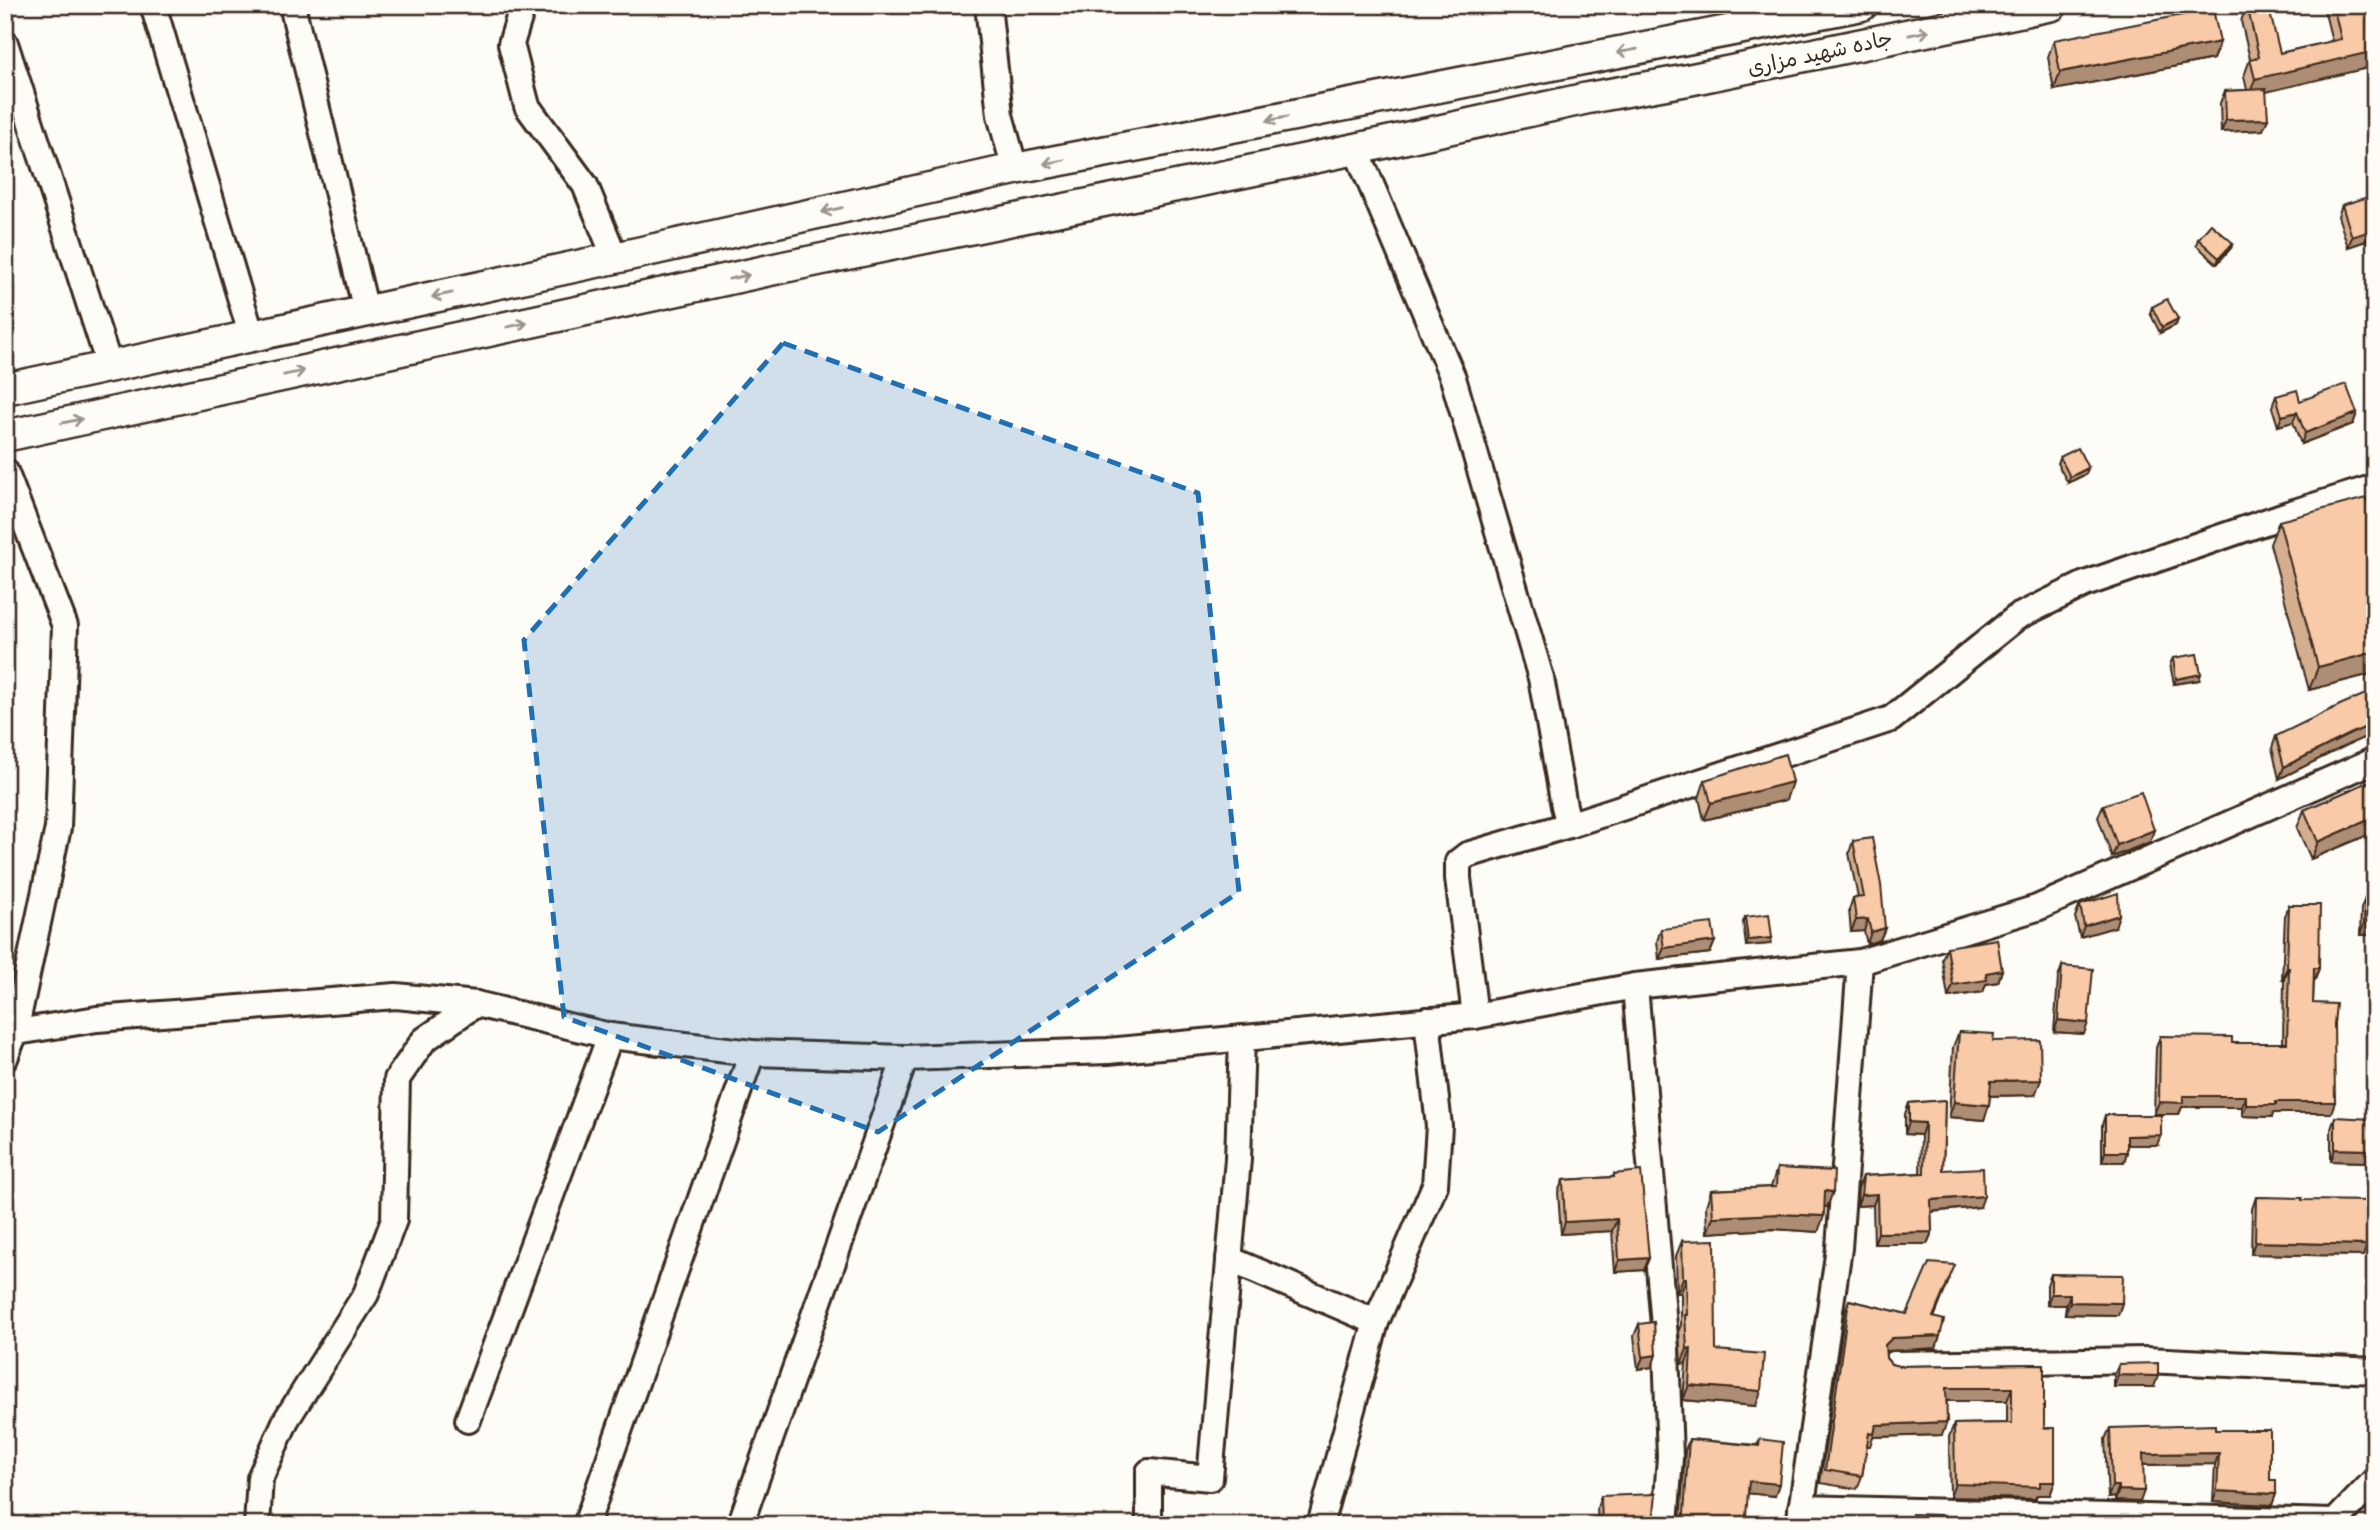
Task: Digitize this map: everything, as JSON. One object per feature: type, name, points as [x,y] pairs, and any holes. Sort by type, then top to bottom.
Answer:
[{"type":"main road","points":[[5,389],[1015,169],[1678,42],[1744,16],[1863,5]]},
{"type":"main road","name":"جاده شهید مزاری","points":[[5,436],[770,270],[1356,149],[1588,98],[2052,5]]},
{"type":"main road","points":[[1678,42],[1662,57],[1660,71],[1667,78],[1688,80]]},
{"type":"main road","points":[[1575,60],[1594,66],[1601,74],[1599,87],[1588,98]]},
{"type":"street","points":[[153,5],[252,337]]},
{"type":"street","points":[[292,5],[366,311]]},
{"type":"street","points":[[523,5],[511,44],[527,106],[585,185],[615,258]]},
{"type":"street","points":[[988,5],[1000,115],[1015,169]]},
{"type":"street","points":[[5,43],[110,368]]},
{"type":"street","points":[[1356,149],[1452,378],[1541,678],[1569,825]]},
{"type":"street","points":[[5,471],[65,626],[58,828],[5,1058]]},
{"type":"street","points":[[1475,1016],[1458,878],[1458,862],[1467,855],[1569,825],[1891,719],[2017,617],[2074,589],[2288,514],[2375,487]]},
{"type":"street","points":[[10,1033],[97,1019],[396,996],[476,1004],[610,1036],[752,1053],[905,1058],[1108,1051],[1475,1016],[1635,986],[1860,962],[2037,908],[2375,760]]},
{"type":"street","points":[[1860,962],[1839,1248],[1800,1517],[2333,1524],[2375,1480]]},
{"type":"street","points":[[1635,986],[1666,1349],[1670,1457],[1665,1525]]},
{"type":"street","points":[[257,1525],[260,1478],[286,1420],[366,1294],[394,1220],[397,1079],[424,1040],[476,1004]]},
{"type":"street","points":[[1320,1525],[1376,1322],[1435,1185],[1439,1126],[1427,1020]]},
{"type":"street","points":[[468,1420],[610,1036]]},
{"type":"street","points":[[1149,1525],[1149,1472],[1210,1478],[1238,1159],[1242,1038]]},
{"type":"street","points":[[586,1525],[752,1053]]},
{"type":"street","points":[[740,1525],[905,1058]]},
{"type":"street","points":[[1229,1259],[1376,1322]]},
{"type":"street","points":[[1894,1364],[2146,1360],[2375,1371]]},
{"type":"highlighted area","points":[[783,343],[1198,493],[1239,892],[878,1132],[564,1017],[524,640]]},
{"type":"building","points":[[2247,5],[2268,5],[2280,53],[2341,39],[2333,5],[2375,5],[2375,51],[2255,79],[2250,59],[2259,57]]},
{"type":"building","points":[[2213,9],[2220,42],[2060,72],[2054,40]]},
{"type":"building","points":[[2266,89],[2268,119],[2226,120],[2225,91]]},
{"type":"building","points":[[2375,195],[2375,224],[2368,226],[2370,231],[2352,237],[2342,205]]},
{"type":"building","points":[[2211,224],[2233,243],[2219,258],[2198,239]]},
{"type":"building","points":[[2167,299],[2178,319],[2162,327],[2152,307]]},
{"type":"building","points":[[2346,384],[2357,413],[2305,433],[2297,412],[2282,416],[2276,396],[2297,390],[2300,401]]},
{"type":"building","points":[[2078,448],[2088,468],[2070,477],[2060,457]]},
{"type":"building","points":[[2366,498],[2375,532],[2375,652],[2318,667],[2279,521]]},
{"type":"building","points":[[2197,654],[2201,674],[2176,679],[2173,658]]},
{"type":"building","points":[[2375,690],[2375,723],[2284,767],[2276,736]]},
{"type":"building","points":[[1785,754],[1792,782],[1711,803],[1705,780]]},
{"type":"building","points":[[2375,779],[2375,817],[2318,842],[2304,810]]},
{"type":"building","points":[[2141,792],[2154,830],[2117,845],[2103,805]]},
{"type":"building","points":[[1872,838],[1881,885],[1885,928],[1871,932],[1868,919],[1856,920],[1853,898],[1864,897],[1853,841]]},
{"type":"building","points":[[2118,893],[2119,915],[2084,926],[2080,905]]},
{"type":"building","points":[[2365,898],[2375,899],[2375,924],[2364,924]]},
{"type":"building","points":[[2289,905],[2320,905],[2319,968],[2314,968],[2313,1003],[2336,1004],[2335,1102],[2246,1105],[2246,1096],[2183,1096],[2183,1103],[2159,1102],[2160,1036],[2232,1037],[2232,1043],[2287,1043]]},
{"type":"building","points":[[1769,914],[1772,938],[1748,940],[1745,917]]},
{"type":"building","points":[[1712,923],[1715,941],[1664,948],[1661,929]]},
{"type":"building","points":[[1997,939],[2002,970],[1986,973],[1987,980],[1953,985],[1947,947]]},
{"type":"building","points":[[2062,966],[2093,969],[2088,1023],[2058,1020]]},
{"type":"building","points":[[1959,1032],[1994,1034],[1993,1041],[2040,1040],[2041,1080],[1991,1081],[1989,1105],[1954,1102]]},
{"type":"building","points":[[1945,1100],[1943,1170],[1983,1168],[1984,1196],[1931,1200],[1932,1232],[1878,1233],[1877,1194],[1861,1195],[1863,1176],[1924,1173],[1925,1123],[1909,1122],[1909,1103]]},
{"type":"building","points":[[2105,1115],[2161,1115],[2161,1135],[2127,1136],[2127,1152],[2105,1152]]},
{"type":"building","points":[[2335,1117],[2372,1119],[2371,1150],[2335,1149]]},
{"type":"building","points":[[1777,1168],[1834,1171],[1833,1192],[1825,1191],[1824,1216],[1779,1214],[1713,1217],[1711,1190],[1776,1187]]},
{"type":"building","points":[[1641,1171],[1649,1258],[1619,1260],[1617,1219],[1565,1222],[1563,1180],[1614,1177],[1614,1174]]},
{"type":"building","points":[[2256,1197],[2375,1201],[2375,1227],[2367,1227],[2367,1245],[2255,1242]]},
{"type":"building","points":[[1715,1240],[1716,1350],[1764,1354],[1761,1391],[1689,1385],[1691,1348],[1687,1349],[1686,1278],[1683,1278],[1682,1241]]},
{"type":"building","points":[[1929,1263],[1955,1265],[1933,1317],[1944,1320],[1940,1336],[1892,1338],[1885,1345],[1886,1358],[1891,1364],[1899,1366],[2044,1364],[2044,1428],[2055,1428],[2055,1482],[2040,1482],[2040,1487],[1955,1484],[1954,1424],[2012,1423],[2012,1388],[1946,1388],[1947,1422],[1876,1425],[1874,1434],[1869,1433],[1862,1476],[1825,1470],[1849,1300],[1907,1314]]},
{"type":"building","points":[[2051,1274],[2123,1275],[2122,1303],[2070,1302],[2070,1294],[2051,1294]]},
{"type":"building","points":[[1654,1322],[1656,1355],[1643,1357],[1639,1324]]},
{"type":"building","points":[[2158,1363],[2158,1376],[2118,1375],[2119,1364]]},
{"type":"building","points":[[2215,1425],[2215,1430],[2270,1430],[2270,1480],[2276,1480],[2276,1494],[2217,1491],[2219,1453],[2143,1454],[2144,1491],[2119,1490],[2119,1486],[2112,1486],[2110,1428]]},
{"type":"building","points":[[1689,1439],[1759,1446],[1760,1439],[1783,1442],[1779,1484],[1749,1481],[1746,1516],[1790,1521],[1790,1525],[1676,1525],[1681,1522],[1684,1514]]},
{"type":"building","points":[[1656,1494],[1654,1513],[1660,1525],[1602,1525],[1601,1496]]},
{"type":"building","points":[[1912,1514],[1940,1515],[1939,1525],[1911,1525]]},
{"type":"building","points":[[2119,1519],[2147,1520],[2147,1525],[2119,1525]]},
{"type":"building","points":[[2027,1524],[2054,1525],[2027,1525]]}]
